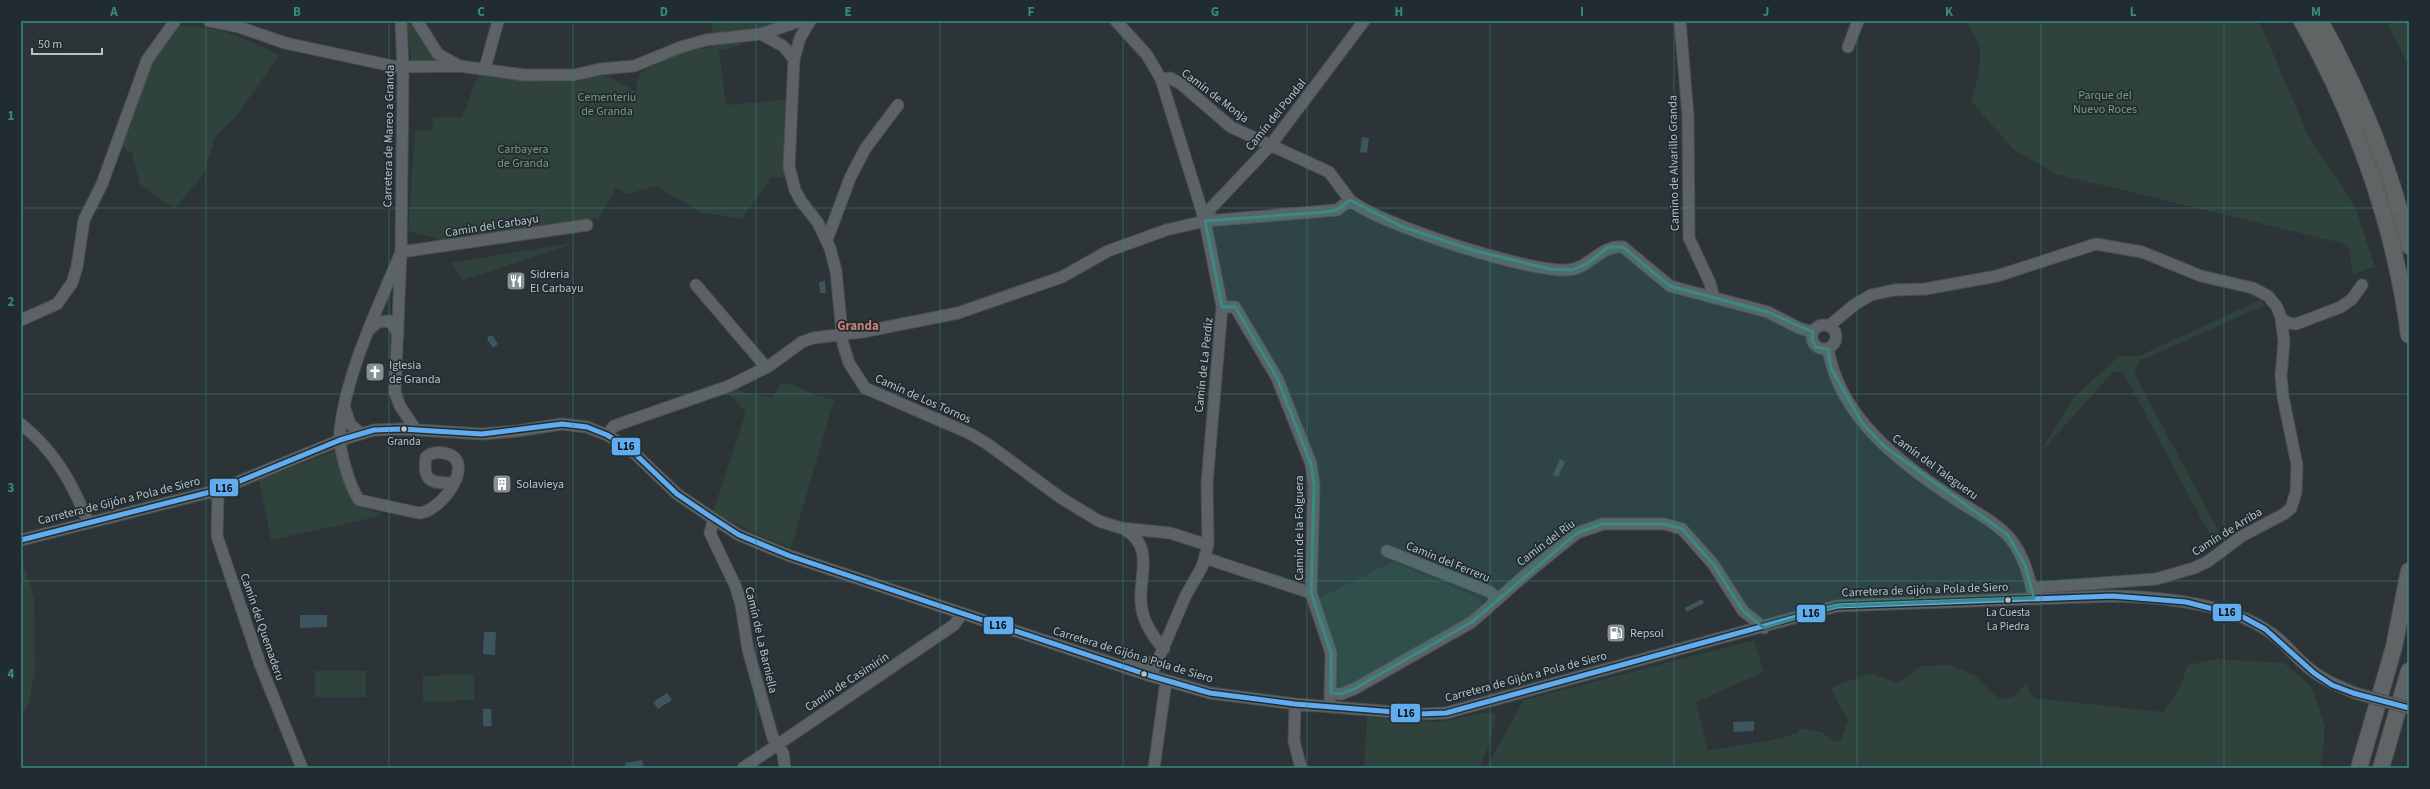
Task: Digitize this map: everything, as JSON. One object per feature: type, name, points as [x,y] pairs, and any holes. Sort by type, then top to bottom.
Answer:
[{"type":"highway","points":[[2302,21],[2324,60],[2346,109],[2370,172],[2403,292],[2409,335]]},
{"type":"highway","points":[[2320,21],[2362,102],[2383,154],[2409,240]]},
{"type":"highway","points":[[2400,210],[2409,246]]},
{"type":"highway","points":[[2359,768],[2394,646],[2409,571]]},
{"type":"highway","points":[[2381,768],[2409,672]]},
{"type":"highway","points":[[2391,768],[2409,701]]},
{"type":"street","points":[[21,320],[56,304],[72,283],[77,267],[84,220],[102,184],[147,60],[175,21]]},
{"type":"street","points":[[210,21],[239,26],[284,43],[403,68],[459,66],[485,68],[524,75],[574,75],[600,69],[634,66],[681,47],[706,40],[760,34],[800,21]]},
{"type":"street","name":"Carretera de Mareo a Granda","points":[[401,21],[403,68],[401,252],[395,392],[408,419],[416,430]]},
{"type":"street","points":[[417,21],[438,54],[459,66]]},
{"type":"street","points":[[485,68],[498,21]]},
{"type":"street","name":"Camín de Los Tornos","points":[[810,21],[800,38],[794,60],[789,167],[795,190],[801,201],[818,223],[827,240],[836,271],[843,344],[849,363],[865,388],[971,434],[1082,512],[1131,533],[1140,545],[1144,562],[1141,603],[1150,632],[1164,649]]},
{"type":"street","name":"Camín de La Perdiz","points":[[1116,21],[1147,55],[1161,79],[1205,221],[1222,307],[1207,483],[1208,545],[1205,558],[1186,595],[1164,649],[1151,676]]},
{"type":"street","name":"Camín del Pondal","points":[[1205,221],[1211,208],[1270,146],[1364,21]]},
{"type":"street","name":"Camino de Alvarillo Granda","points":[[1680,21],[1688,116],[1688,238],[1710,283],[1714,298]]},
{"type":"street","points":[[1848,47],[1858,21]]},
{"type":"street","points":[[760,34],[783,46],[794,60]]},
{"type":"street","name":"Camín de Monja","points":[[1161,79],[1170,78],[1181,84],[1231,127],[1329,172],[1350,200]]},
{"type":"street","points":[[827,240],[850,178],[865,149],[898,105]]},
{"type":"street","points":[[607,435],[614,426],[711,394],[766,367],[802,342],[813,338],[906,324],[958,313],[1062,277],[1108,251],[1144,237],[1205,221],[1331,211],[1337,210],[1350,200],[1357,206],[1403,227],[1476,251],[1550,269],[1565,270],[1579,268],[1608,248],[1623,247],[1670,286],[1768,312],[1813,332]]},
{"type":"street","name":"Camin del Carbayu","points":[[401,252],[587,225]]},
{"type":"street","points":[[1829,326],[1854,305],[1871,296],[1894,290],[1925,289],[1997,276],[2096,244],[2142,252],[2201,276],[2253,288],[2268,296],[2277,307],[2281,318],[2288,323],[2296,324],[2341,308],[2352,299],[2362,285]]},
{"type":"street","name":"Carretera de Mareo a Granda","points":[[340,440],[345,404],[369,330],[401,252]]},
{"type":"street","points":[[696,285],[766,367]]},
{"type":"street","name":"Camín de la Folguera","points":[[1222,307],[1235,307],[1277,378],[1307,447],[1314,485],[1311,593],[1331,653],[1331,693],[1329,706]]},
{"type":"street","name":"Camín de Arriba","points":[[2033,593],[2156,579],[2194,568],[2207,562],[2242,536],[2284,514],[2291,508],[2296,492],[2297,465],[2283,397],[2281,376],[2284,340],[2281,318]]},
{"type":"street","points":[[369,330],[378,322],[390,321],[395,328],[398,338]]},
{"type":"street","points":[[1818,326],[1829,326],[1835,331],[1836,340],[1828,349],[1816,347],[1812,340],[1813,332],[1818,326]]},
{"type":"street","name":"Camín del Talegueru","points":[[1828,349],[1831,368],[1862,424],[1884,446],[2008,535],[2022,559],[2033,593]]},
{"type":"street","points":[[345,404],[346,416],[353,428],[360,433]]},
{"type":"street","points":[[402,429],[408,419]]},
{"type":"street","points":[[21,424],[48,448],[59,463],[88,522]]},
{"type":"street","name":"Carretera de Gijón a Pola de Siero","points":[[21,540],[218,490],[360,433],[374,430],[402,429],[482,434],[562,424],[587,428],[607,435],[630,449],[677,494],[714,519],[740,535],[790,556],[1120,666],[1210,693],[1295,704],[1419,714],[1446,713],[1764,628],[1837,606],[2033,593],[2141,596],[2226,610],[2254,622],[2273,633],[2322,678],[2355,693],[2409,708]]},
{"type":"street","points":[[340,440],[352,488],[359,500],[384,507],[423,513],[447,497],[454,483]]},
{"type":"street","name":"Camín del Quemaderu","points":[[218,490],[217,536],[260,664],[302,768]]},
{"type":"street","name":"Camín de La Barniella","points":[[714,519],[710,533],[735,585],[748,650],[773,738],[783,753],[785,768]]},
{"type":"street","name":"Camín del Ríu","points":[[1331,693],[1341,694],[1354,689],[1472,622],[1497,599],[1577,533],[1588,528],[1614,523],[1664,524],[1675,526],[1687,534],[1714,564],[1742,611],[1764,628]]},
{"type":"street","name":"Camín de Los Tornos","points":[[1121,528],[1170,533],[1208,545]]},
{"type":"street","name":"Camín del Ferreru","points":[[1387,552],[1490,592],[1497,599]]},
{"type":"street","points":[[1205,558],[1311,593]]},
{"type":"street","name":"Camín de Casimirín","points":[[743,768],[778,745],[795,731],[954,625],[962,614]]},
{"type":"street","points":[[1120,666],[1158,661]]},
{"type":"street","points":[[1154,768],[1166,681]]},
{"type":"street","points":[[1295,704],[1294,741],[1301,768]]},
{"type":"highlighted area","points":[[1350,200],[1403,227],[1476,251],[1550,269],[1572,270],[1588,263],[1608,247],[1623,247],[1670,286],[1768,312],[1813,332],[1812,340],[1816,347],[1828,349],[1831,368],[1863,424],[1884,446],[2008,535],[2025,565],[2034,598],[1837,606],[1764,628],[1743,611],[1713,564],[1682,529],[1664,524],[1603,524],[1577,533],[1472,622],[1354,689],[1341,694],[1331,693],[1331,653],[1311,593],[1314,485],[1311,464],[1277,378],[1235,307],[1222,307],[1205,221],[1324,212],[1337,210]]},
{"type":"green space","points":[[407,21],[414,21],[441,61],[411,60]]},
{"type":"green space","points":[[711,21],[787,21],[761,28],[713,34]]},
{"type":"green space","name":"Parque del Nuevo Roces","points":[[1967,21],[2259,21],[2307,133],[2321,157],[2338,179],[2356,210],[2375,267],[2353,274],[2349,248],[2342,243],[2056,174],[2012,148],[1971,101],[1979,74],[1980,46]]},
{"type":"green space","points":[[2386,21],[2409,21],[2409,67]]},
{"type":"green space","points":[[175,26],[190,26],[229,33],[279,55],[236,117],[216,135],[203,175],[174,209],[140,184],[132,153],[120,146],[151,61]]},
{"type":"green space","points":[[741,41],[743,45],[719,50],[726,105],[786,100],[786,178],[771,177],[742,219],[700,212],[656,186],[627,194],[616,188],[599,218],[442,240],[408,231],[415,131],[432,131],[433,117],[462,117],[479,73],[543,82],[577,82],[601,73],[637,92],[636,83],[640,74],[646,69],[683,52]]},
{"type":"green space","points":[[568,244],[570,245],[463,280],[451,263]]},
{"type":"green space","points":[[2260,300],[2265,305],[2140,361],[2134,373],[2223,539],[2213,541],[2123,372],[2113,372],[2040,453],[2032,466],[2073,398],[2119,356],[2139,356]]},
{"type":"green space","points":[[788,383],[818,396],[834,400],[791,548],[755,533],[713,512],[746,412],[727,392],[732,389],[771,398],[781,384]]},
{"type":"green space","points":[[335,451],[348,492],[353,499],[358,505],[365,509],[381,513],[376,517],[271,540],[259,480]]},
{"type":"green space","points":[[21,556],[34,598],[35,669],[29,704],[21,715]]},
{"type":"green space","points":[[1393,562],[1480,598],[1482,608],[1463,622],[1341,689],[1337,686],[1338,652],[1319,598]]},
{"type":"green space","points":[[1754,640],[1764,672],[1696,702],[1708,750],[1768,741],[1798,733],[1800,728],[1822,732],[1833,741],[1841,740],[1848,720],[1830,688],[1870,673],[1898,683],[1921,666],[1951,665],[1975,676],[1999,700],[2015,696],[2025,684],[2034,698],[2163,712],[2179,689],[2188,665],[2218,659],[2284,663],[2312,687],[2325,727],[2321,766],[2320,768],[1486,768],[1524,700]]},
{"type":"green space","points":[[315,671],[366,671],[366,697],[315,697]]},
{"type":"green space","points":[[474,674],[474,700],[423,702],[423,676]]},
{"type":"green space","points":[[1489,712],[1496,715],[1490,742],[1480,768],[1354,768],[1364,767],[1367,717],[1437,722]]},
{"type":"water","points":[[1362,137],[1369,138],[1367,153],[1360,152]]},
{"type":"water","points":[[825,281],[826,293],[820,293],[819,282]]},
{"type":"water","points":[[489,336],[493,336],[498,344],[493,348],[487,339]]},
{"type":"water","points":[[1560,459],[1565,462],[1558,477],[1553,475]]},
{"type":"water","points":[[1702,599],[1704,603],[1687,612],[1685,608]]},
{"type":"water","points":[[300,615],[327,615],[327,627],[300,628]]},
{"type":"water","points":[[484,632],[496,632],[495,655],[483,654]]},
{"type":"water","points":[[667,693],[672,700],[658,709],[653,702]]},
{"type":"water","points":[[483,709],[491,709],[492,726],[483,726]]},
{"type":"water","points":[[1754,721],[1754,731],[1734,732],[1733,722]]},
{"type":"water","points":[[642,760],[644,768],[626,768],[625,763]]},
{"type":"transit line","name":"L16","points":[[21,540],[218,490],[340,440],[374,430],[402,429],[482,434],[562,424],[587,427],[607,435],[630,449],[677,494],[739,535],[790,556],[1151,676],[1210,693],[1295,704],[1419,714],[1446,713],[1837,606],[2113,596],[2186,602],[2241,616],[2265,629],[2314,673],[2332,685],[2353,693],[2409,708]]},
{"type":"place","name":"Sidreria El Carbayu","points":[[516,281]]},
{"type":"place","name":"Iglesia de Granda","points":[[375,372]]},
{"type":"place","name":"Granda","points":[[404,429]]},
{"type":"place","name":"Solavieya","points":[[502,484]]},
{"type":"place","name":"La Cuesta La Piedra","points":[[2008,600]]},
{"type":"place","name":"Repsol","points":[[1616,633]]},
{"type":"district","name":"Granda","points":[[858,326]]},
{"type":"park label","name":"Cementeriu de Granda","points":[[607,104]]},
{"type":"park label","name":"Carbayera de Granda","points":[[523,156]]}]
